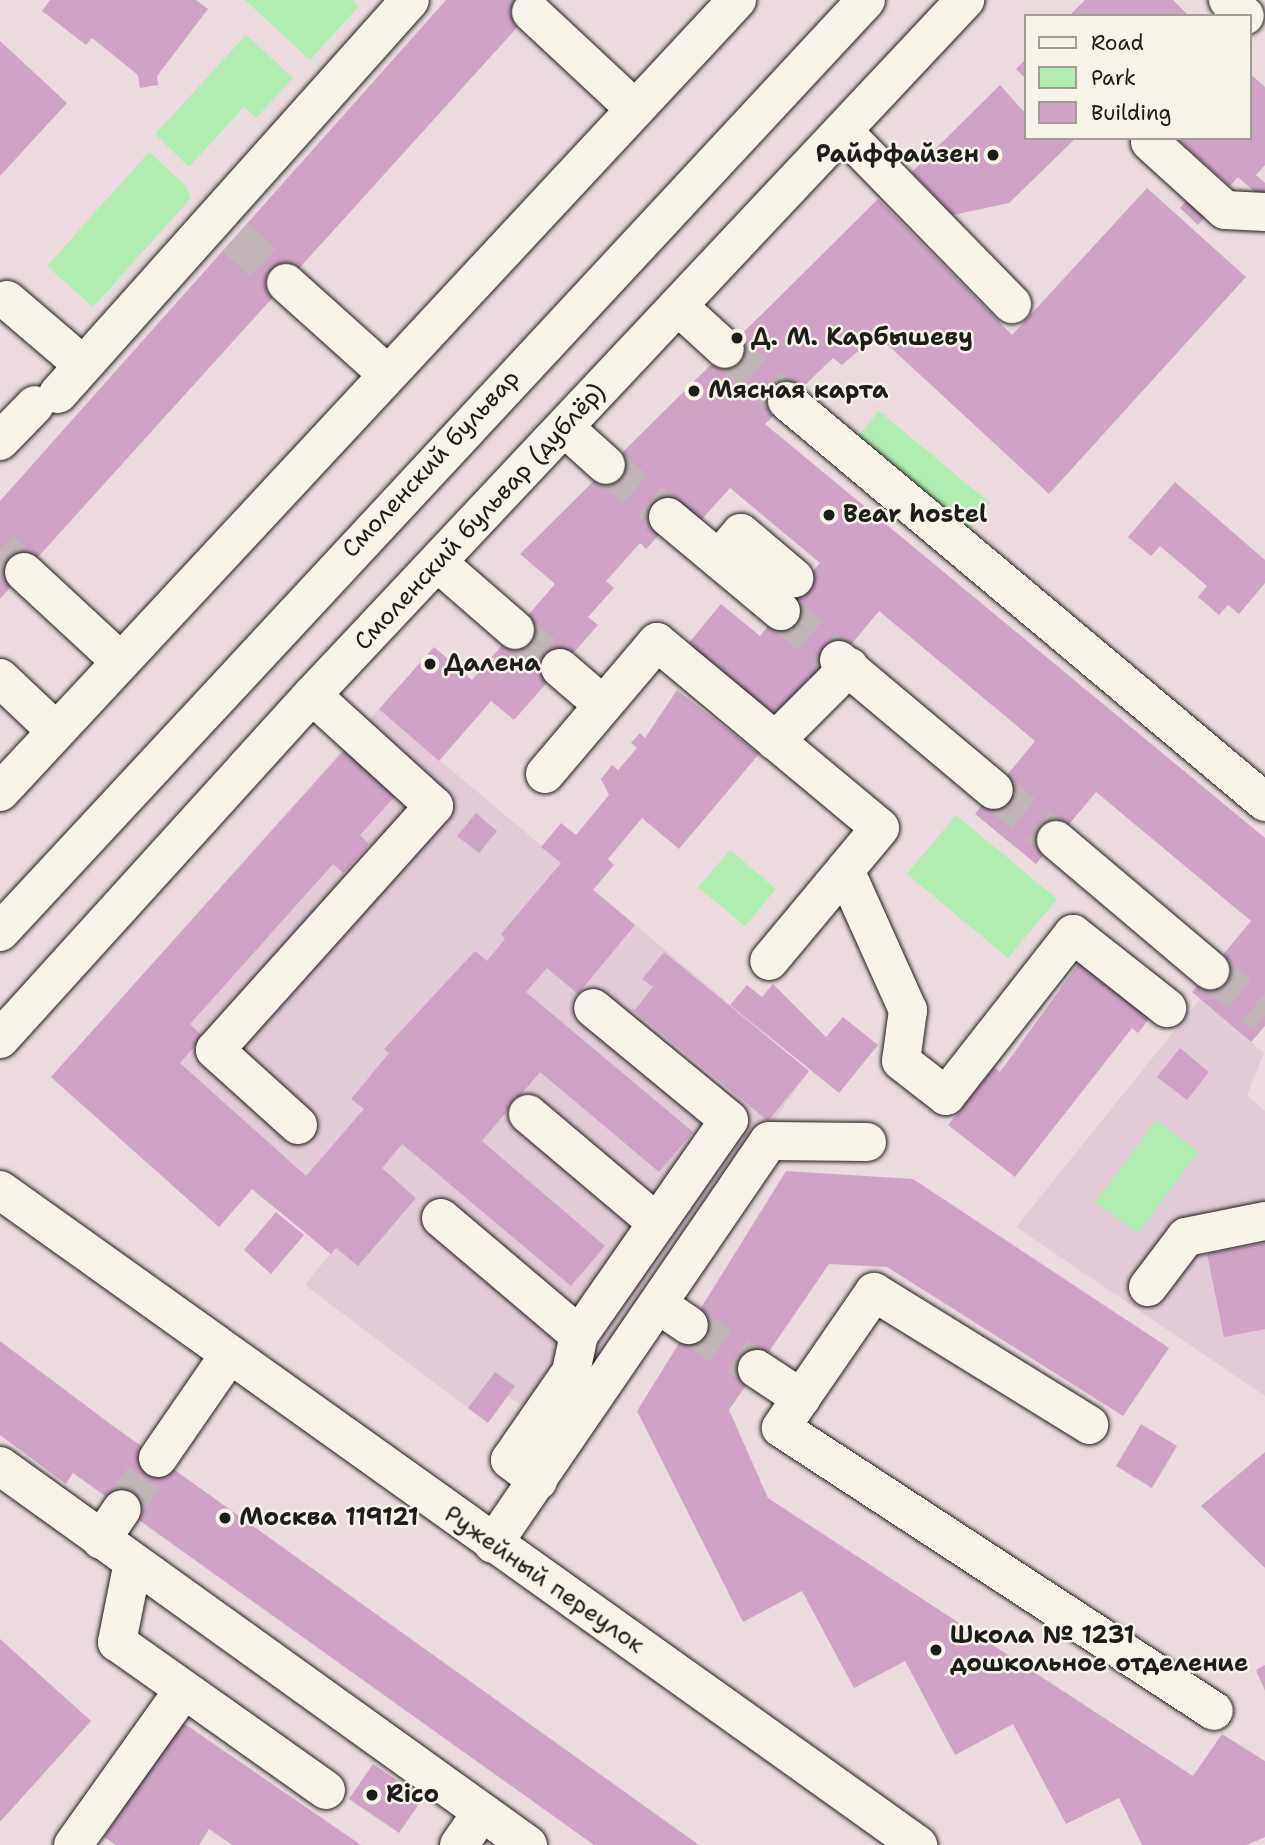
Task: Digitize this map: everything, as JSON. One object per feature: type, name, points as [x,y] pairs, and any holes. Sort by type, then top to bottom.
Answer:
[{"type":"street","points":[[0,441],[225,228],[410,0]]},
{"type":"street","points":[[0,792],[737,0]]},
{"type":"street","name":"Смоленский бульвар","points":[[0,932],[866,0]]},
{"type":"street","name":"Смоленский бульвар (дублёр)","points":[[0,1039],[312,695],[965,0]]},
{"type":"street","points":[[1228,0],[1243,14]]},
{"type":"street","points":[[531,12],[635,109]]},
{"type":"street","points":[[1251,22],[1265,34]]},
{"type":"street","points":[[842,131],[1012,304]]},
{"type":"street","points":[[1150,142],[1225,210],[1265,212]]},
{"type":"street","points":[[286,283],[387,374]]},
{"type":"street","points":[[6,300],[83,365]]},
{"type":"street","points":[[679,307],[725,349]]},
{"type":"street","points":[[787,401],[1265,802]]},
{"type":"street","points":[[565,428],[607,465]]},
{"type":"street","points":[[668,517],[719,559],[741,533],[788,594]]},
{"type":"street","points":[[438,563],[515,630]]},
{"type":"street","points":[[24,572],[120,661]]},
{"type":"street","points":[[545,774],[657,642],[880,828],[769,961]]},
{"type":"street","points":[[775,741],[844,664],[995,790]]},
{"type":"street","points":[[560,668],[603,705]]},
{"type":"street","points":[[0,678],[56,731]]},
{"type":"street","points":[[298,1125],[215,1050],[434,806],[312,695]]},
{"type":"street","points":[[1056,841],[1210,970]]},
{"type":"street","points":[[845,870],[908,1010],[901,1061],[946,1096],[1073,934],[1167,1008]]},
{"type":"street","points":[[538,1482],[510,1460],[571,1372],[579,1335],[729,1120],[593,1008]]},
{"type":"street","points":[[528,1114],[657,1223]]},
{"type":"street","points":[[493,1544],[538,1482],[674,1315],[769,1141],[867,1142]]},
{"type":"street","name":"Ружейный переулок","points":[[0,1189],[493,1544],[918,1845]]},
{"type":"street","points":[[440,1218],[579,1335]]},
{"type":"street","points":[[1149,1287],[1185,1237],[1265,1221]]},
{"type":"street","points":[[1089,1425],[874,1292],[781,1428],[1214,1711]]},
{"type":"street","points":[[158,1458],[229,1354]]},
{"type":"street","points":[[757,1369],[801,1398]]},
{"type":"street","points":[[0,1466],[528,1845]]},
{"type":"street","points":[[101,1540],[122,1509]]},
{"type":"street","points":[[132,1562],[117,1642],[326,1790]]},
{"type":"street","points":[[73,1845],[183,1691]]},
{"type":"street","points":[[459,1845],[482,1812]]},
{"type":"shaded area","points":[[379,709],[809,1071],[555,1429],[508,1396],[488,1423],[305,1285],[330,1254],[278,1209],[252,1190],[219,1227],[51,1077]]},
{"type":"shaded area","points":[[1200,999],[1264,1053],[1247,1095],[1265,1111],[1265,1396],[1016,1227]]},
{"type":"green space","points":[[245,0],[352,0],[359,6],[310,60]]},
{"type":"green space","points":[[246,35],[293,78],[256,118],[244,107],[189,167],[155,134]]},
{"type":"green space","points":[[149,152],[186,186],[191,198],[93,307],[47,266]]},
{"type":"green space","points":[[879,411],[990,503],[961,539],[849,447]]},
{"type":"green space","points":[[956,815],[1057,899],[1008,958],[907,874]]},
{"type":"green space","points":[[730,850],[776,889],[745,926],[698,887]]},
{"type":"green space","points":[[1156,1120],[1198,1151],[1138,1233],[1095,1202]]},
{"type":"building","points":[[50,0],[196,0],[208,9],[157,76],[158,85],[140,88],[138,75],[92,38],[86,45],[42,11]]},
{"type":"building","points":[[446,0],[542,0],[0,599],[0,501]]},
{"type":"building","points":[[1085,0],[1173,0],[1187,14],[1071,14]]},
{"type":"building","points":[[0,41],[67,103],[0,176]]},
{"type":"building","points":[[1024,61],[1024,77],[1016,69]]},
{"type":"building","points":[[1251,75],[1265,87],[1265,165],[1256,175],[1265,183],[1265,201],[1238,177],[1230,186],[1178,140],[1251,140]]},
{"type":"building","name":"Райффайзен","points":[[1000,85],[1024,112],[1024,140],[1074,140],[1009,203],[953,215],[912,172]]},
{"type":"building","points":[[1147,188],[1246,277],[1049,494],[877,335],[842,365],[833,358],[765,424],[1265,838],[1265,1026],[1251,1042],[1192,992],[1251,921],[1096,792],[1036,864],[975,814],[1035,741],[879,611],[818,685],[809,677],[775,719],[687,645],[721,604],[760,636],[820,563],[730,488],[694,528],[664,529],[646,549],[640,543],[606,581],[614,588],[588,617],[598,625],[514,720],[491,701],[439,761],[379,709],[434,647],[472,680],[555,584],[520,554],[878,199],[1012,335]]},
{"type":"building","points":[[1193,193],[1212,210],[1198,225],[1180,208]]},
{"type":"building","points":[[1175,482],[1265,560],[1265,583],[1239,614],[1228,605],[1219,615],[1198,597],[1207,586],[1160,546],[1151,556],[1128,537]]},
{"type":"building","points":[[677,690],[759,754],[679,849],[642,818],[608,859],[614,865],[593,890],[635,925],[578,994],[547,968],[526,992],[693,1132],[659,1172],[540,1072],[482,1141],[605,1246],[571,1286],[402,1144],[382,1168],[416,1198],[358,1266],[336,1248],[331,1254],[252,1189],[219,1227],[51,1077],[346,748],[397,794],[360,835],[369,844],[343,873],[333,864],[190,1024],[203,1037],[180,1063],[306,1176],[364,1109],[351,1099],[389,1053],[384,1049],[475,951],[487,961],[505,939],[501,934],[561,863],[541,847],[561,823],[576,835],[609,795],[601,779],[612,765],[618,770],[637,748],[631,743],[640,733],[645,738]]},
{"type":"building","points":[[476,813],[497,831],[479,853],[457,836]]},
{"type":"building","points":[[664,952],[809,1071],[768,1121],[634,1011],[653,987],[642,979]]},
{"type":"building","points":[[1082,959],[1152,1015],[1138,1033],[1132,1028],[1015,1177],[948,1125],[994,1067],[1000,1072]]},
{"type":"building","points":[[773,984],[826,1037],[843,1017],[878,1045],[839,1093],[730,1005],[747,985],[762,997]]},
{"type":"building","points":[[1180,1048],[1209,1072],[1187,1100],[1157,1077]]},
{"type":"building","points":[[786,1171],[913,1179],[1169,1348],[1123,1416],[887,1267],[829,1264],[729,1410],[768,1498],[1193,1776],[1222,1734],[1265,1761],[1265,1837],[1247,1845],[1142,1845],[1119,1798],[1066,1824],[1013,1724],[955,1755],[905,1661],[854,1688],[802,1591],[743,1622],[637,1411]]},
{"type":"building","points":[[276,1212],[304,1235],[271,1274],[244,1250]]},
{"type":"building","points":[[1265,1243],[1265,1329],[1224,1337],[1207,1254]]},
{"type":"building","points":[[0,1341],[109,1423],[699,1845],[594,1845],[73,1473],[66,1484],[0,1435]]},
{"type":"building","points":[[495,1372],[515,1386],[488,1423],[468,1408]]},
{"type":"building","points":[[1141,1424],[1177,1446],[1152,1488],[1116,1466]]},
{"type":"building","points":[[1265,1452],[1265,1568],[1201,1506]]},
{"type":"building","points":[[0,1639],[91,1721],[0,1822]]},
{"type":"building","points":[[1265,1665],[1265,1691],[1256,1670]]},
{"type":"building","points":[[182,1722],[361,1845],[232,1845],[209,1829],[199,1845],[116,1845],[104,1837]]},
{"type":"building","points":[[373,1764],[423,1798],[399,1833],[349,1799]]},
{"type":"tunnel","points":[[235,237],[286,283]]},
{"type":"tunnel","points":[[725,349],[787,401]]},
{"type":"tunnel","points":[[606,465],[668,517]]},
{"type":"tunnel","points":[[0,549],[24,572]]},
{"type":"tunnel","points":[[781,611],[839,660]]},
{"type":"tunnel","points":[[515,630],[560,668]]},
{"type":"tunnel","points":[[994,790],[1056,840]]},
{"type":"tunnel","points":[[1210,970],[1265,1015]]},
{"type":"tunnel","points":[[689,1325],[757,1369]]},
{"type":"tunnel","points":[[122,1509],[158,1458]]},
{"type":"place","name":"Райффайзен","points":[[993,155]]},
{"type":"place","name":"Д. М. Карбышеву","points":[[737,338]]},
{"type":"place","name":"Мясная карта","points":[[694,391]]},
{"type":"place","name":"Bear hostel","points":[[829,515]]},
{"type":"place","name":"Далена","points":[[430,664]]},
{"type":"place","name":"Москва 119121","points":[[225,1518]]},
{"type":"place","name":"Школа № 1231 дошкольное отделение","points":[[936,1650]]},
{"type":"place","name":"Rico","points":[[372,1795]]}]
